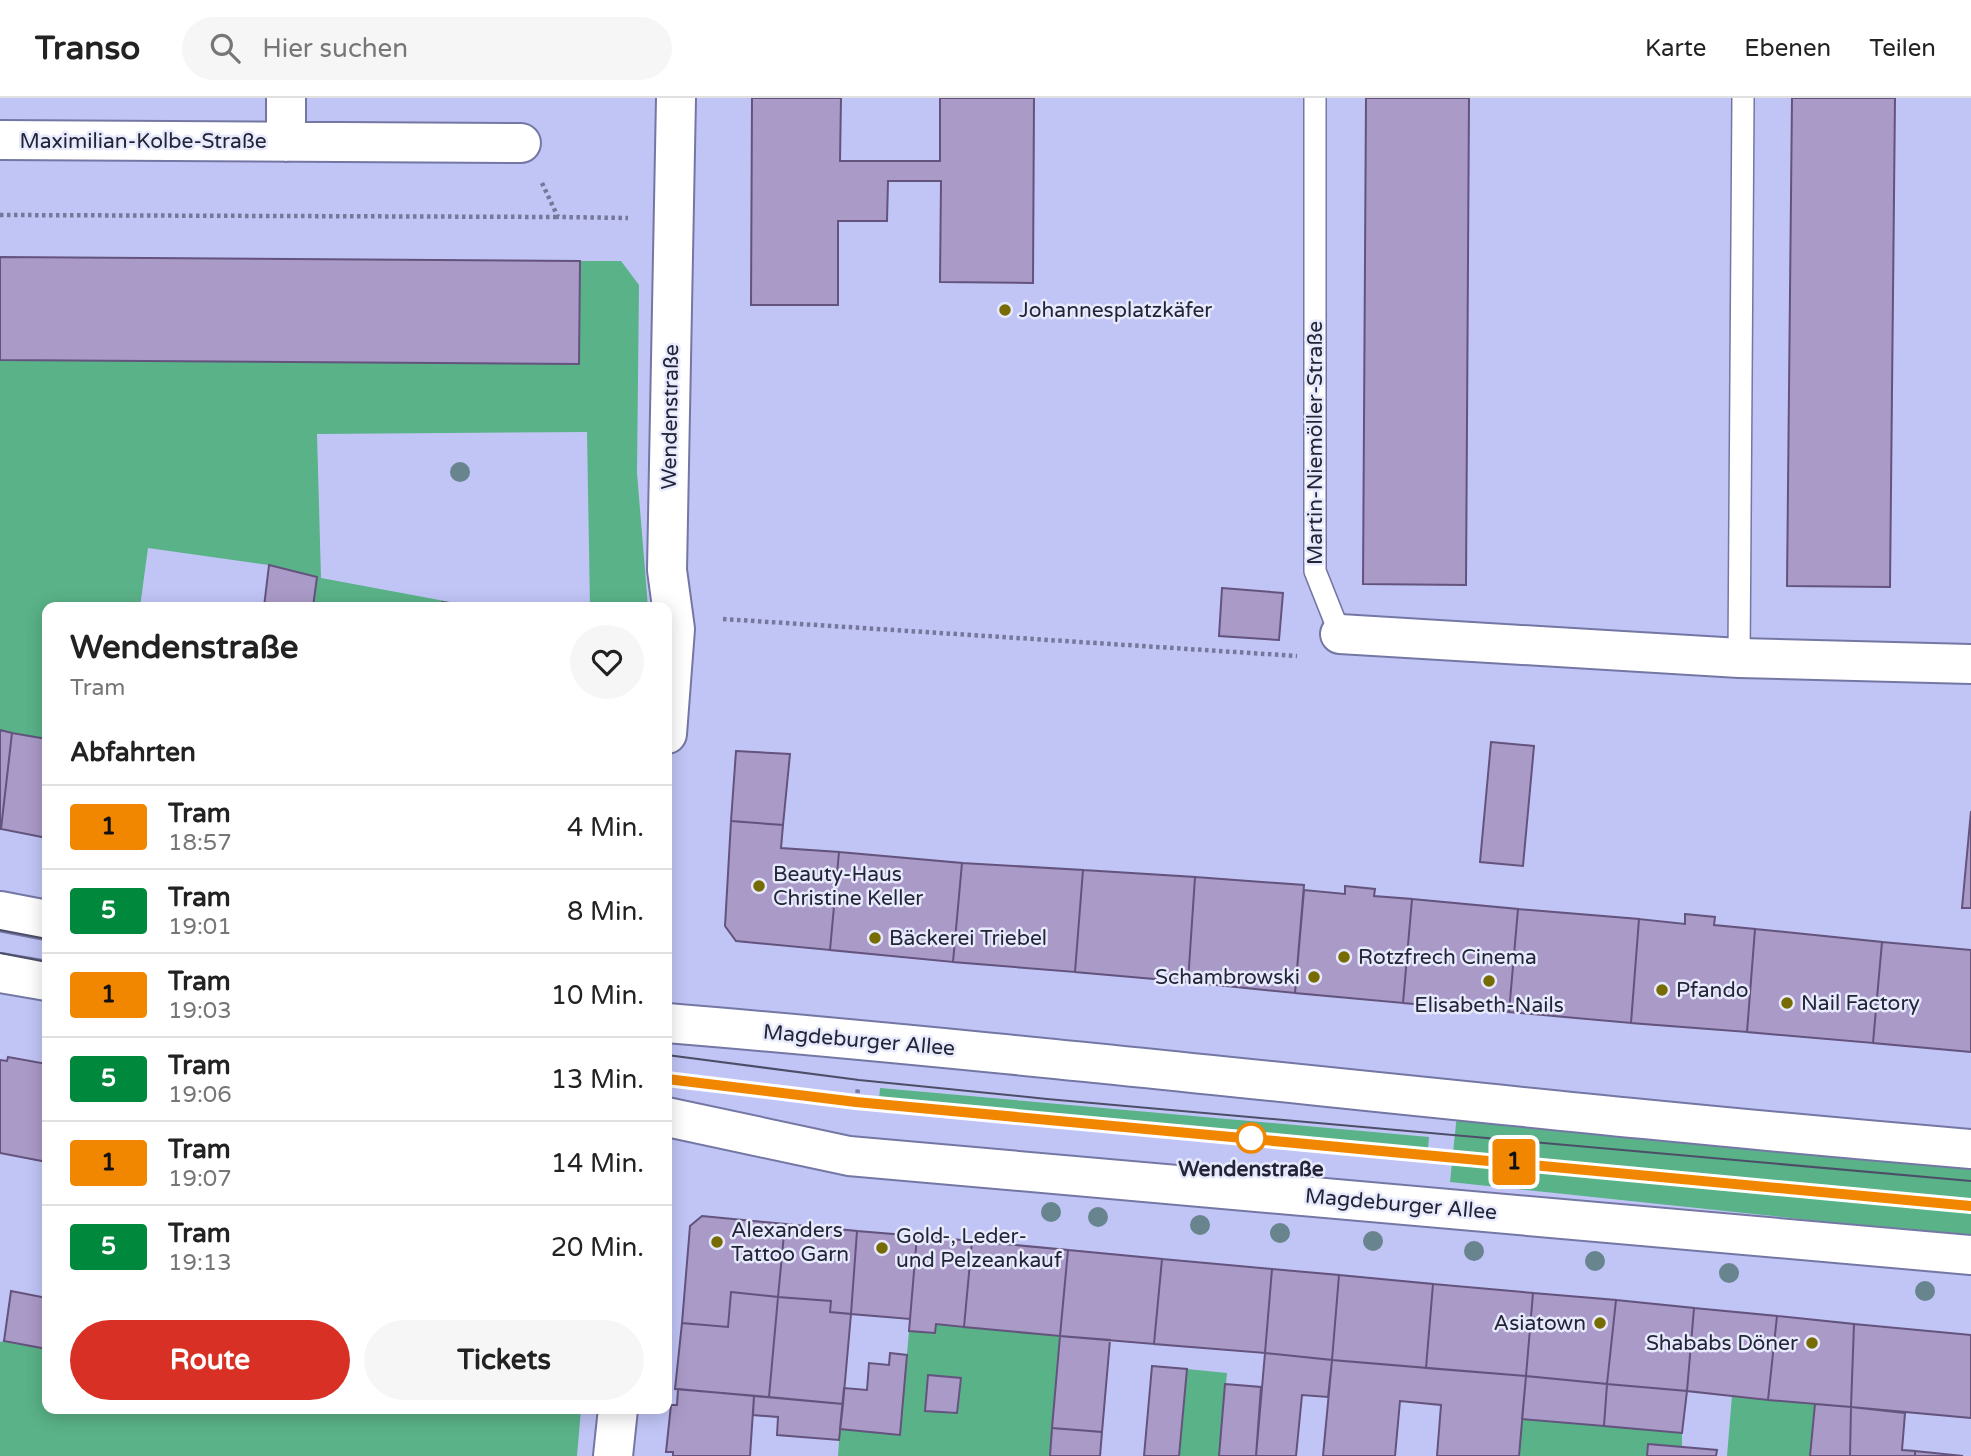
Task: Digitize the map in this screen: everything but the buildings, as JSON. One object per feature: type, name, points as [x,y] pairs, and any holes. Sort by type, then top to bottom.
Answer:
[{"type":"main road","name":"Maximilian-Kolbe-Straße","points":[[286,98],[286,142]]},
{"type":"main road","name":"Wendenstraße","points":[[671,602],[667,570],[676,98]]},
{"type":"main road","name":"Maximilian-Kolbe-Straße","points":[[0,140],[521,143]]},
{"type":"main road","name":"Wendenstraße","points":[[672,607],[675,629],[672,668]]},
{"type":"main road","points":[[1340,634],[1740,658],[1971,664]]},
{"type":"main road","points":[[0,911],[42,919]]},
{"type":"main road","points":[[0,972],[42,980]]},
{"type":"main road","name":"Magdeburger Allee","points":[[672,1023],[891,1042],[1439,1100],[1971,1149]]},
{"type":"main road","name":"Magdeburger Allee","points":[[672,1118],[849,1156],[1971,1255]]},
{"type":"main road","points":[[614,1456],[618,1414]]},
{"type":"lane","name":"Martin-Niemöller-Straße","points":[[1315,98],[1315,571],[1340,634]]},
{"type":"lane","points":[[1740,658],[1743,98]]},
{"type":"path","points":[[521,143],[558,217]]},
{"type":"path","points":[[0,215],[603,219]]},
{"type":"path","points":[[675,629],[703,617],[1301,657],[1340,634]]},
{"type":"green space","points":[[580,261],[621,261],[639,285],[637,473],[648,602],[590,602],[587,432],[317,434],[321,578],[450,602],[314,602],[316,577],[269,565],[148,548],[141,602],[42,602],[42,738],[0,730],[0,360],[579,364]]},
{"type":"green space","points":[[880,1088],[1429,1137],[1428,1149],[879,1100]]},
{"type":"green space","points":[[1457,1114],[1971,1166],[1971,1237],[1450,1182]]},
{"type":"green space","points":[[936,1324],[1060,1336],[1050,1456],[838,1456],[840,1429],[900,1434],[909,1331],[935,1333]],"holes":[[[961,1379],[957,1413],[925,1410]]]},
{"type":"green space","points":[[0,1342],[42,1348],[42,1414],[581,1414],[577,1456],[0,1456]]},
{"type":"green space","points":[[1187,1369],[1227,1373],[1219,1456],[1179,1456]]},
{"type":"green space","points":[[1732,1395],[1815,1404],[1810,1456],[1727,1456]]},
{"type":"green space","points":[[1522,1419],[1682,1433],[1682,1447],[1648,1445],[1647,1456],[1519,1456]]},
{"type":"tram line","points":[[0,930],[42,938]]},
{"type":"tram line","points":[[0,953],[42,961]]},
{"type":"tram line","points":[[672,1056],[859,1080],[1047,1099],[1971,1181]]},
{"type":"tram line","points":[[672,1080],[856,1102],[1971,1206]]},
{"type":"tram line","name":"1","points":[[672,1080],[856,1102],[1971,1206]]},
{"type":"place","name":"Johannesplatzkäfer","points":[[1005,310]]},
{"type":"place","name":"Beauty-Haus Christine Keller","points":[[759,886]]},
{"type":"place","name":"Bäckerei Triebel","points":[[875,938]]},
{"type":"place","name":"Rotzfrech Cinema","points":[[1344,957]]},
{"type":"place","name":"Schambrowski","points":[[1314,977]]},
{"type":"place","name":"Elisabeth-Nails","points":[[1489,981]]},
{"type":"place","name":"Pfando","points":[[1662,990]]},
{"type":"place","name":"Nail Factory","points":[[1787,1003]]},
{"type":"place","name":"Wendenstraße","points":[[1251,1138]]},
{"type":"place","name":"Alexanders Tattoo Garn","points":[[717,1242]]},
{"type":"place","name":"Gold-, Leder- und Pelzeankauf","points":[[882,1248]]},
{"type":"place","name":"Asiatown","points":[[1600,1323]]},
{"type":"place","name":"Shababs Döner","points":[[1812,1343]]}]
